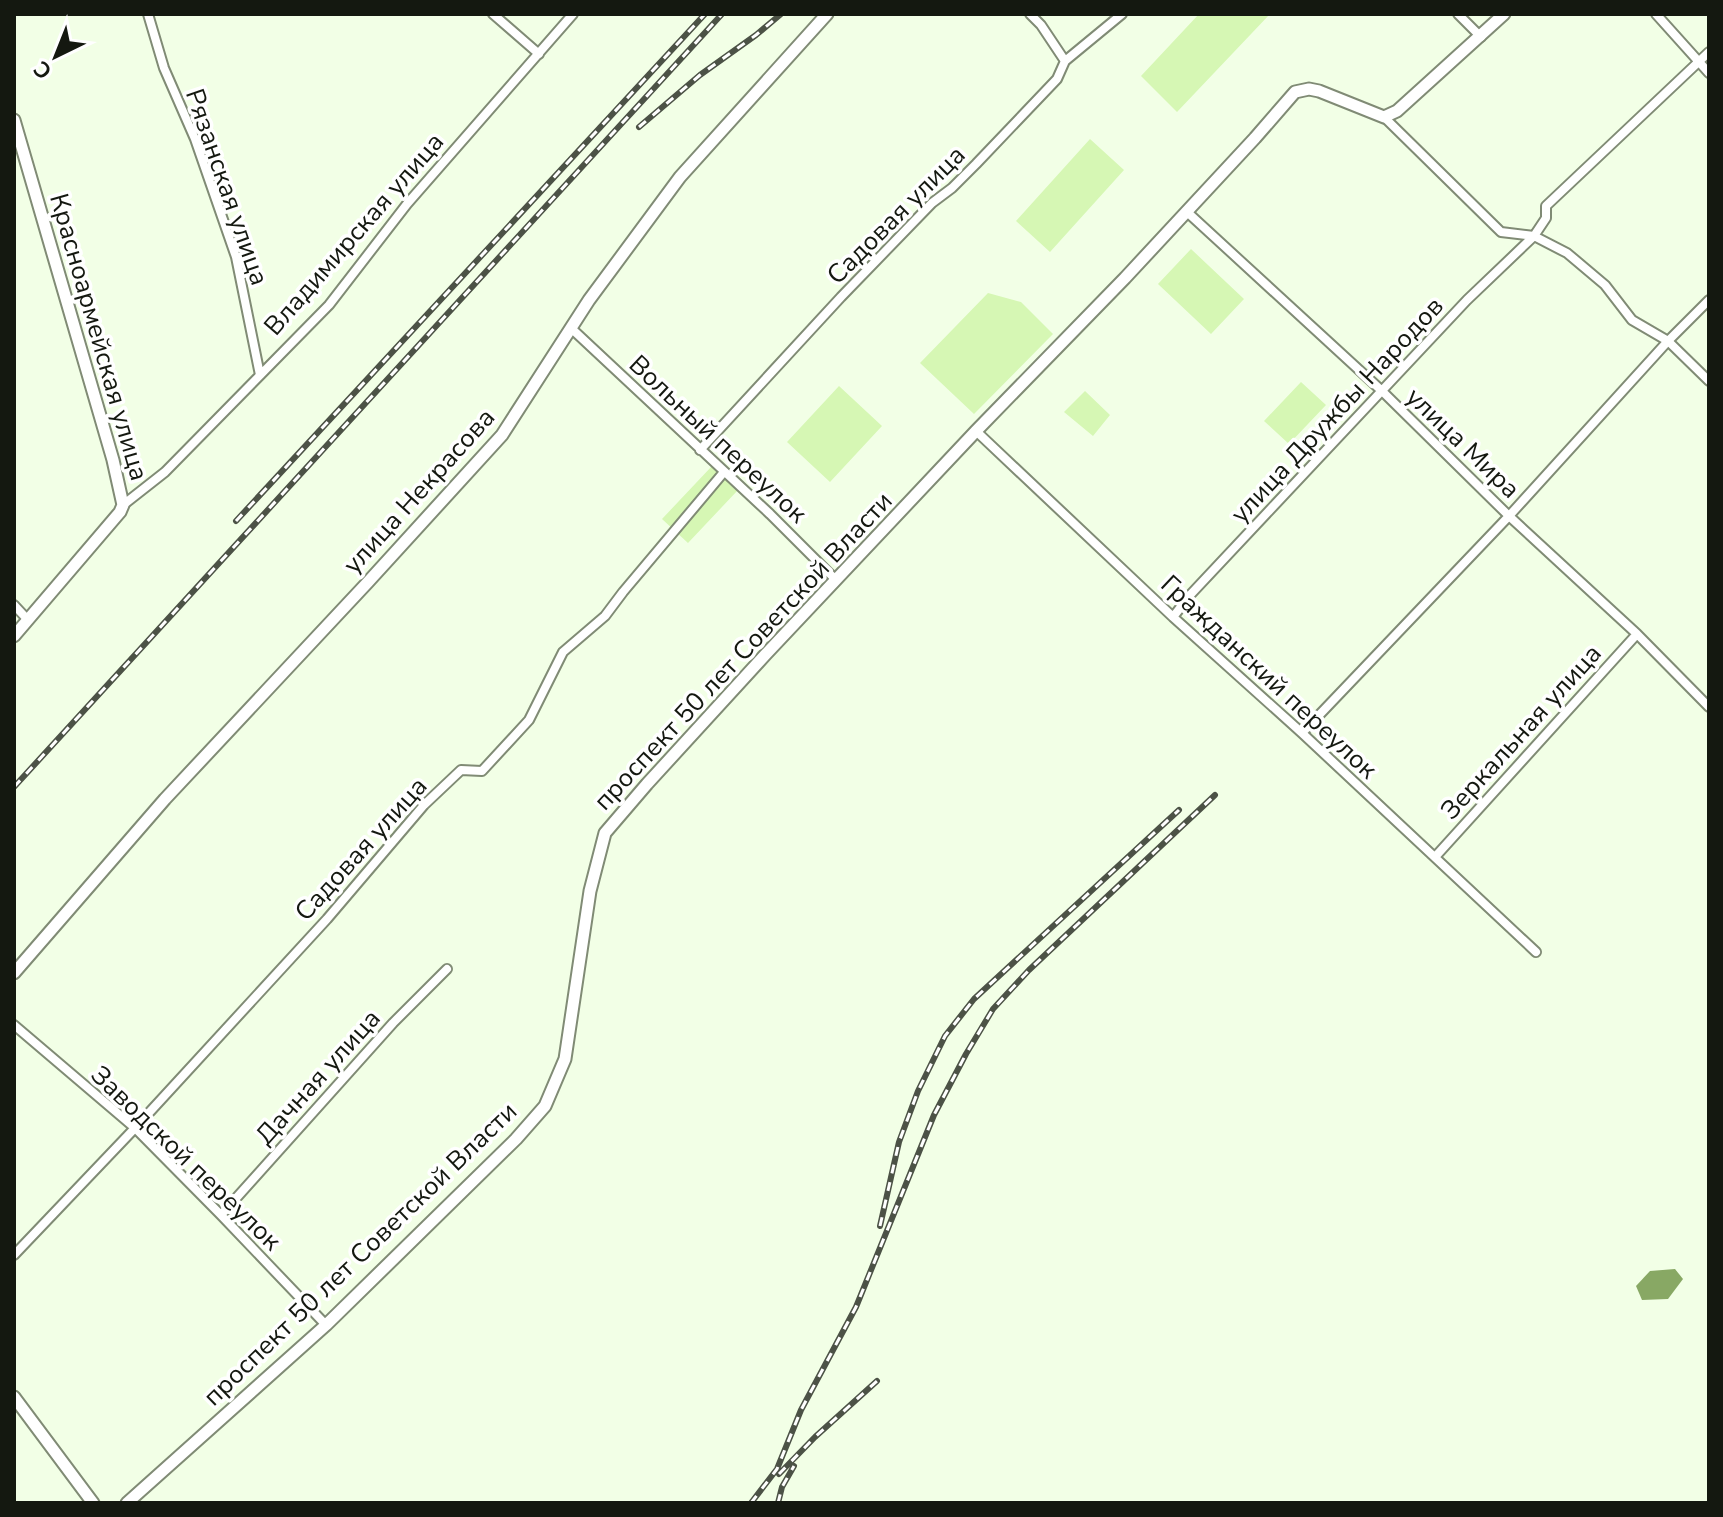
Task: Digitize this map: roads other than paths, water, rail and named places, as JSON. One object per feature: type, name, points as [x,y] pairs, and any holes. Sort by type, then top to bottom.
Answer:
[{"type":"main road","name":"улица Некрасова","points":[[14,973],[165,799],[502,435],[589,300],[680,177],[827,14]]},
{"type":"main road","points":[[1384,117],[1397,111],[1504,14]]},
{"type":"main road","name":"проспект 50 лет Советской Власти","points":[[127,1503],[326,1325],[516,1139],[545,1106],[565,1059],[590,891],[605,833],[638,794],[976,431],[1125,278],[1295,92],[1309,89],[1319,91],[1384,117]]},
{"type":"main road","name":"Красноармейская улица","points":[[14,120],[113,460],[123,505],[28,620]]},
{"type":"main road","points":[[14,636],[28,620]]},
{"type":"main road","points":[[14,1397],[93,1503]]},
{"type":"street","name":"Рязанская улица","points":[[148,14],[164,68],[195,139],[236,257],[260,375]]},
{"type":"street","points":[[493,14],[539,54]]},
{"type":"street","name":"Владимирская улица","points":[[123,505],[165,472],[329,305],[407,204],[573,14]]},
{"type":"street","points":[[1030,14],[1065,61]]},
{"type":"street","name":"Садовая улица","points":[[700,450],[841,297],[1057,79],[1065,61],[1122,14]]},
{"type":"street","points":[[1458,14],[1481,37]]},
{"type":"street","points":[[1656,14],[1709,73]]},
{"type":"street","points":[[1534,236],[1546,218],[1546,206],[1709,52]]},
{"type":"street","points":[[1384,117],[1501,232],[1534,236],[1567,253],[1605,285],[1632,320],[1668,341],[1709,381]]},
{"type":"street","name":"улица Мира","points":[[1186,211],[1382,391],[1509,516],[1637,634],[1709,707]]},
{"type":"street","name":"улица Дружбы Народов","points":[[1173,617],[1191,594],[1467,300],[1534,236]]},
{"type":"street","points":[[1302,733],[1709,300]]},
{"type":"street","name":"Вольный переулок","points":[[572,329],[836,580]]},
{"type":"street","name":"Гражданский переулок","points":[[976,431],[1536,952]]},
{"type":"street","name":"Садовая улица","points":[[14,1255],[327,919],[424,805],[461,770],[482,771],[492,761],[529,720],[563,652],[605,616],[724,472]]},
{"type":"street","points":[[14,605],[28,620]]},
{"type":"street","name":"Зеркальная улица","points":[[1435,857],[1637,634]]},
{"type":"street","name":"Дачная улица","points":[[221,1215],[393,1023],[447,969]]},
{"type":"street","name":"Заводской переулок","points":[[14,1025],[135,1128],[326,1325]]},
{"type":"railway","points":[[236,521],[705,14]]},
{"type":"railway","points":[[14,787],[722,14]]},
{"type":"railway","points":[[639,127],[700,75],[781,14]]},
{"type":"railway","points":[[751,1503],[777,1469],[801,1410],[856,1307],[934,1115],[993,1009],[1029,970],[1215,795]]},
{"type":"railway","points":[[880,1226],[899,1142],[918,1091],[945,1036],[974,999],[1179,810]]},
{"type":"railway","points":[[779,1474],[877,1381]]},
{"type":"railway","points":[[778,1503],[782,1487],[794,1466]]}]
